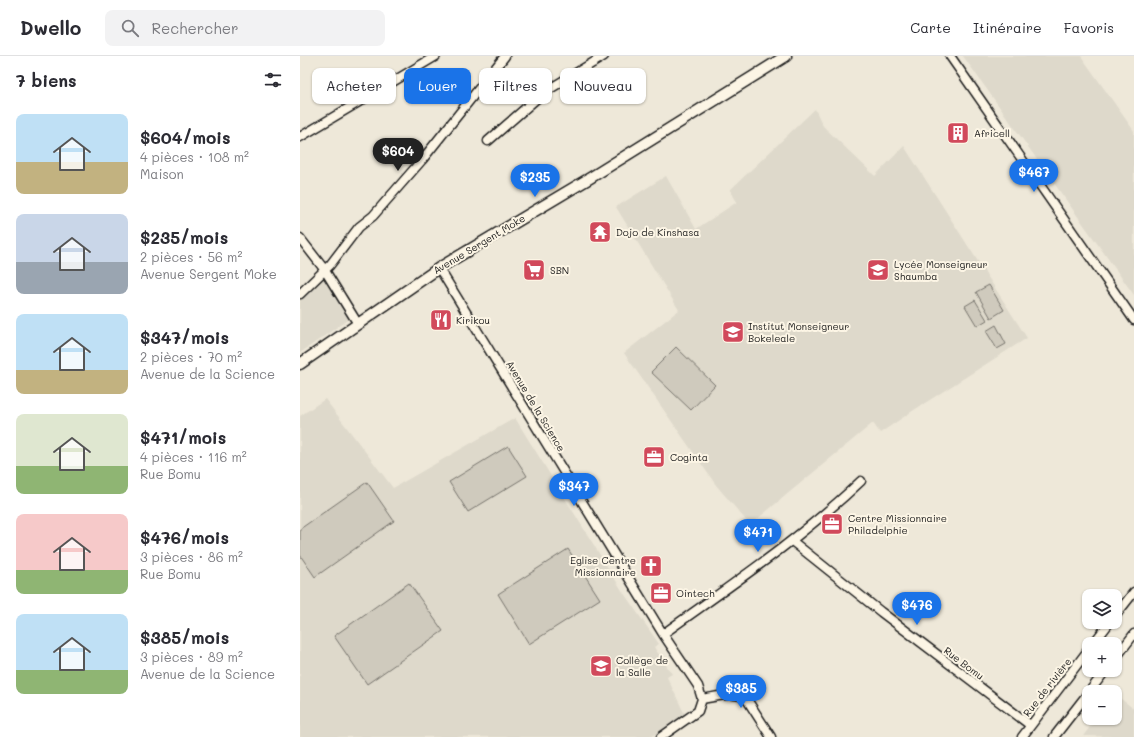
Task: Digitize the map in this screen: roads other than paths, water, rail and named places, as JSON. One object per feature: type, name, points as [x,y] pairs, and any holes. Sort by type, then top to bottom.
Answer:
[{"type":"main road","name":"Avenue Sergent Moke","points":[[300,364],[439,268],[590,178],[786,56]]},
{"type":"street","points":[[300,137],[436,56]]},
{"type":"street","points":[[300,294],[324,269],[330,265],[359,227],[373,216],[422,160],[505,56]]},
{"type":"street","points":[[488,140],[544,93],[604,56]]},
{"type":"street","points":[[950,56],[1134,320]]},
{"type":"street","points":[[300,238],[324,269],[358,324]]},
{"type":"street","name":"Avenue de la Science","points":[[439,268],[663,634],[698,686],[702,699]]},
{"type":"street","points":[[663,634],[792,541],[830,511],[861,481]]},
{"type":"street","name":"Rue Bomu","points":[[792,541],[881,612],[1030,725]]},
{"type":"street","points":[[1122,607],[1134,592]]},
{"type":"street","points":[[1098,637],[1105,629]]},
{"type":"street","points":[[1122,650],[1134,634]]},
{"type":"street","name":"Rue de rivière","points":[[1022,737],[1082,658]]},
{"type":"street","points":[[1094,685],[1101,677]]},
{"type":"street","points":[[661,737],[698,711],[702,699],[732,695],[743,696],[746,698],[771,737]]},
{"type":"street","points":[[1054,737],[1082,701]]},
{"type":"place","name":"Africell","points":[[958,133]]},
{"type":"place","name":"Dojo de Kinshasa","points":[[600,232]]},
{"type":"place","name":"SBN","points":[[534,270]]},
{"type":"place","name":"Lycée Monseigneur Shaumba","points":[[878,270]]},
{"type":"place","name":"Kirikou","points":[[441,320]]},
{"type":"place","name":"Institut Monseigneur Bokeleale","points":[[733,332]]},
{"type":"place","name":"Coginta","points":[[654,457]]},
{"type":"place","name":"Centre Missionnaire Philadelphie","points":[[832,524]]},
{"type":"place","name":"Eglise Centre Missionnaire","points":[[651,566]]},
{"type":"place","name":"Ointech","points":[[661,593]]},
{"type":"place","name":"Collège de la Salle","points":[[601,666]]}]
